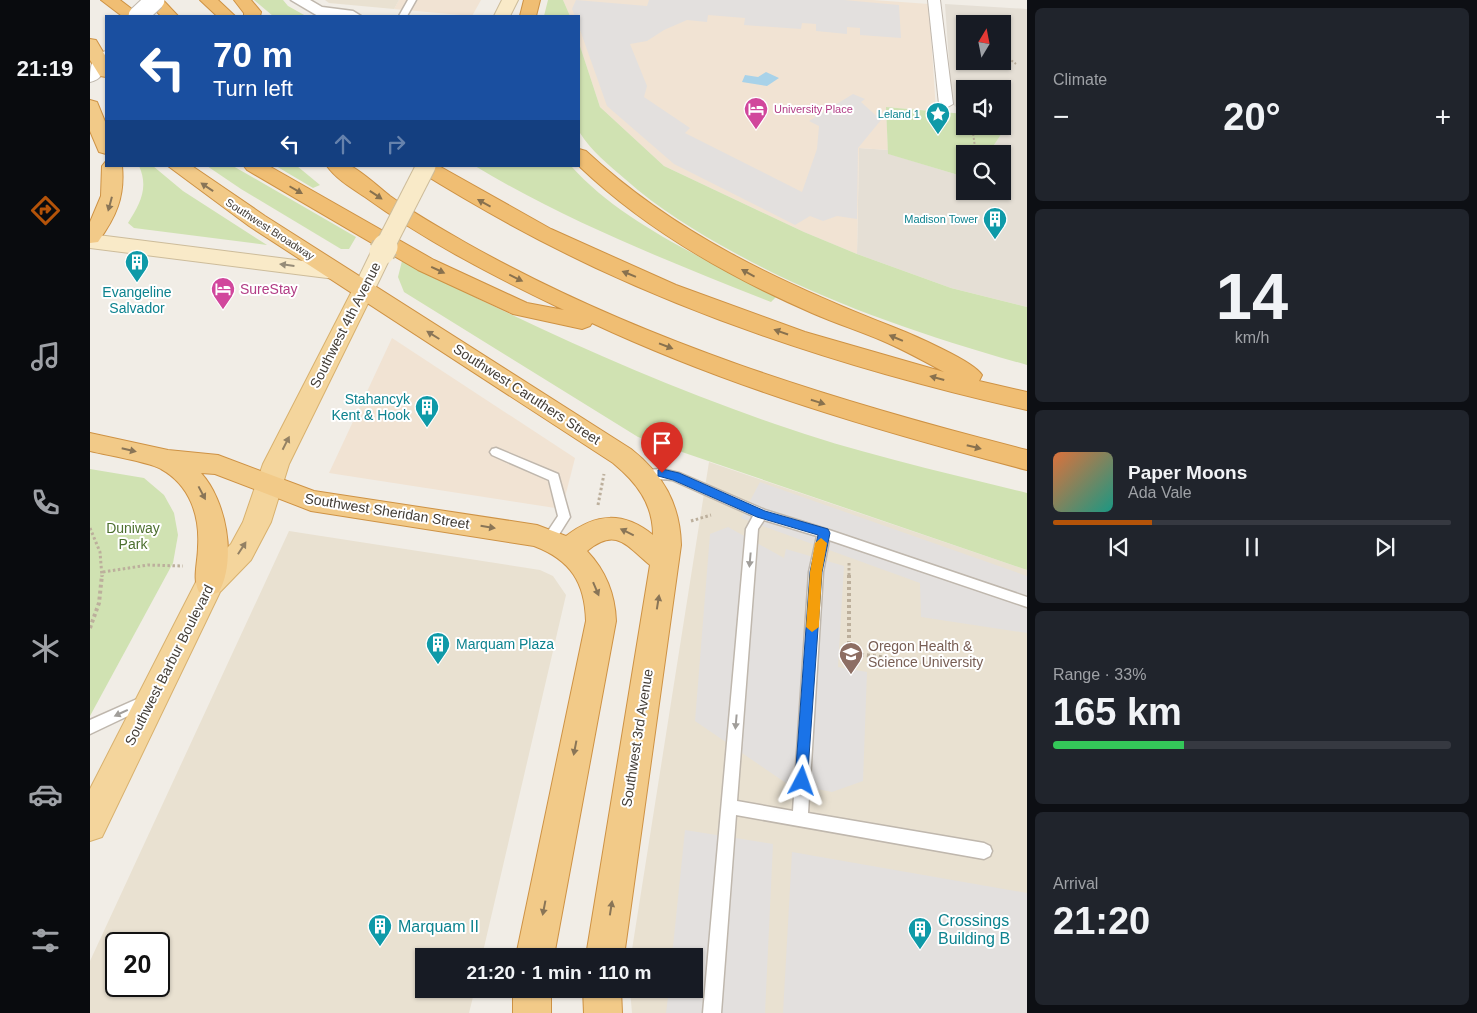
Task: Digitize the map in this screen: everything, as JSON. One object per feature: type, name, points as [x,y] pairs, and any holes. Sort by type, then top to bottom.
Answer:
[{"type":"highway","points":[[109,0],[132,15]]},
{"type":"highway","points":[[154,0],[169,15]]},
{"type":"highway","points":[[208,0],[227,15]]},
{"type":"highway","points":[[242,0],[252,12],[252,15]]},
{"type":"highway","points":[[528,15],[532,0]]},
{"type":"highway","points":[[90,44],[105,63]]},
{"type":"highway","points":[[90,106],[105,145]]},
{"type":"highway","points":[[580,156],[636,206],[676,233],[761,280],[819,308],[901,340],[1022,400]]},
{"type":"highway","points":[[90,237],[108,213],[113,193],[112,167]]},
{"type":"highway","name":"Southwest Broadway","points":[[179,167],[335,272],[364,289]]},
{"type":"highway","points":[[256,167],[426,265],[521,309],[620,329]]},
{"type":"highway","points":[[338,167],[355,181],[436,234],[504,273],[620,329],[809,399],[880,421],[1027,460]]},
{"type":"highway","points":[[427,167],[526,226],[603,264],[717,310],[853,356],[1022,400]]},
{"type":"highway","name":"Southwest Caruthers Street","points":[[364,289],[652,474],[667,520]]},
{"type":"highway","name":"Southwest Sheridan Street","points":[[90,442],[128,449],[168,460],[218,466],[311,501],[512,531],[558,545]]},
{"type":"highway","points":[[168,460],[185,471],[205,498],[212,523],[210,575]]},
{"type":"highway","name":"Southwest 3rd Avenue","points":[[606,948],[665,562],[667,520]]},
{"type":"highway","points":[[537,948],[601,621],[601,605],[598,591],[589,574],[558,545],[596,529],[615,527],[634,535],[665,562]]},
{"type":"highway","points":[[532,998],[532,1013]]},
{"type":"highway","points":[[602,998],[603,1013]]},
{"type":"main road","points":[[502,15],[510,0]]},
{"type":"main road","name":"Southwest 4th Avenue","points":[[269,485],[276,464],[424,167]]},
{"type":"main road","points":[[90,241],[335,272]]},
{"type":"main road","name":"Southwest Barbur Boulevard","points":[[90,825],[153,698],[210,575],[241,552],[257,522],[269,485]]},
{"type":"street","points":[[139,15],[154,0]]},
{"type":"street","points":[[934,0],[946,104]]},
{"type":"street","points":[[302,3],[323,13],[343,15]]},
{"type":"street","points":[[90,77],[105,63]]},
{"type":"lane","points":[[403,15],[412,0]]},
{"type":"lane","points":[[496,452],[554,477],[564,517],[558,545]]},
{"type":"lane","points":[[652,474],[675,476],[761,514],[824,533],[1027,602]]},
{"type":"lane","points":[[712,1013],[752,529],[761,514]]},
{"type":"lane","points":[[800,818],[816,572],[824,533]]},
{"type":"lane","points":[[90,727],[153,698]]},
{"type":"lane","points":[[730,807],[984,850]]},
{"type":"path","points":[[1011,60],[1016,64]]},
{"type":"path","points":[[597,510],[604,475],[622,456]]},
{"type":"path","points":[[699,517],[710,514]]},
{"type":"path","points":[[90,528],[98,544],[103,572],[99,604],[90,628]]},
{"type":"path","points":[[103,572],[148,565],[210,575]]},
{"type":"path","points":[[849,653],[934,664]]},
{"type":"shaded area","points":[[325,0],[399,0],[394,9],[329,3]]},
{"type":"shaded area","points":[[399,0],[481,0],[473,15],[394,9]]},
{"type":"shaded area","name":"University Place","points":[[563,0],[873,0],[929,4],[936,111],[886,107],[888,150],[859,148],[857,254],[804,232],[664,166],[600,107],[580,46],[580,15],[570,15]]},
{"type":"shaded area","points":[[576,0],[647,6],[649,0],[844,0],[899,5],[901,38],[860,35],[860,28],[847,27],[847,34],[816,31],[816,24],[802,23],[801,29],[744,25],[745,18],[708,15],[707,22],[687,20],[664,30],[647,41],[630,44],[647,86],[644,97],[690,128],[685,133],[802,192],[817,149],[819,126],[809,121],[853,94],[865,99],[861,102],[881,120],[858,148],[857,219],[837,216],[823,221],[810,216],[795,225],[674,164],[607,106],[580,30],[580,15],[575,15],[572,9]]},
{"type":"shaded area","points":[[945,4],[1027,9],[1027,307],[951,288],[857,254],[859,148],[888,150],[889,154],[956,174],[956,200],[1011,200],[1011,145],[994,145],[1001,135],[1011,135],[1011,80],[956,80],[956,107],[952,104]]},
{"type":"shaded area","points":[[392,338],[575,458],[562,509],[329,473]]},
{"type":"shaded area","name":"Oregon Health & Science University","points":[[709,462],[1027,570],[1027,1013],[632,1013],[631,998],[703,998],[703,948],[632,948]]},
{"type":"shaded area","points":[[760,482],[1027,576],[1027,633],[921,617],[920,583],[741,518]]},
{"type":"shaded area","points":[[728,527],[784,558],[786,549],[844,566],[838,667],[867,672],[863,781],[832,792],[786,783],[695,721],[710,534]]},
{"type":"shaded area","points":[[289,531],[540,570],[553,576],[566,595],[484,948],[415,948],[415,998],[473,998],[469,1013],[90,1013],[90,961]]},
{"type":"shaded area","points":[[685,830],[773,844],[765,1013],[666,1013],[668,998],[703,998],[703,948],[673,948]]},
{"type":"shaded area","name":"Crossings Building B","points":[[792,852],[1027,893],[1027,1013],[783,1013]]},
{"type":"green space","points":[[254,0],[283,0],[288,6],[304,15],[272,15]]},
{"type":"green space","points":[[548,0],[563,0],[570,15],[544,15]]},
{"type":"green space","points":[[580,46],[600,107],[664,166],[804,232],[857,254],[951,288],[1027,307],[1027,365],[878,317],[841,303],[770,271],[735,253],[664,210],[638,190],[589,146],[580,133]]},
{"type":"green space","points":[[886,107],[956,113],[956,135],[1001,135],[994,145],[956,145],[956,174],[888,154]]},
{"type":"green space","points":[[139,167],[154,167],[183,191],[267,245],[134,228],[128,223],[142,196],[142,174]]},
{"type":"green space","points":[[208,167],[235,167],[356,237],[349,249],[341,249],[241,189]]},
{"type":"green space","points":[[278,167],[298,167],[320,185],[313,188]]},
{"type":"green space","points":[[477,167],[572,167],[592,187],[616,206],[668,240],[777,296],[771,302],[657,256],[583,223]]},
{"type":"green space","points":[[402,261],[586,349],[679,389],[727,407],[837,444],[900,462],[1027,493],[1027,570],[638,437],[404,292],[398,277]]},
{"type":"green space","name":"Duniway Park","points":[[90,469],[144,478],[164,495],[174,513],[178,535],[173,563],[90,716]]},
{"type":"water","points":[[766,72],[779,78],[767,86],[742,82],[745,75],[758,77]]},
{"type":"slow traffic","points":[[812,627],[818,553],[821,543]]},
{"type":"place","name":"University Place","points":[[756,130]]},
{"type":"place","name":"Leland 1","points":[[938,135]]},
{"type":"place","name":"Madison Tower","points":[[995,240]]},
{"type":"place","name":"Evangeline Salvador","points":[[137,283]]},
{"type":"place","name":"SureStay","points":[[223,310]]},
{"type":"place","name":"Stahancyk Kent & Hook","points":[[427,428]]},
{"type":"place","name":"Marquam Plaza","points":[[438,665]]},
{"type":"place","name":"Oregon Health & Science University","points":[[851,675]]},
{"type":"place","name":"Marquam II","points":[[380,947]]},
{"type":"place","name":"Crossings Building B","points":[[920,950]]},
{"type":"route","points":[[662,473],[675,476],[761,514],[824,533],[818,553],[816,572],[802,781]]}]
